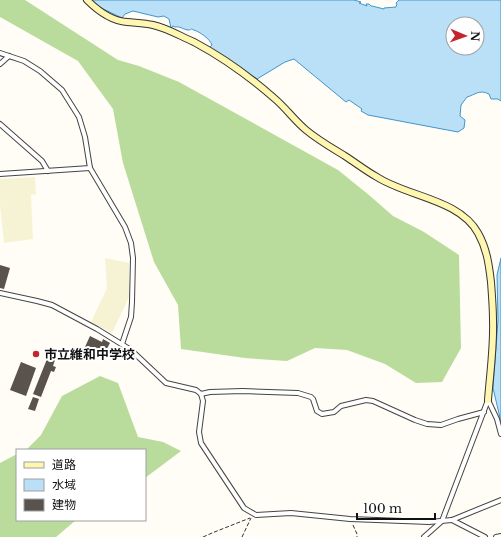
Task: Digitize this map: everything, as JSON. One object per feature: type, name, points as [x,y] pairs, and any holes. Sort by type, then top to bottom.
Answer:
[{"type":"street","points":[[87,0],[106,16],[116,20],[165,28],[211,51],[276,99],[298,124],[318,139],[378,178],[452,209],[466,218],[478,232],[486,250],[489,266],[493,320],[493,344],[488,400],[442,521],[424,537]]},
{"type":"street","points":[[0,53],[24,62],[40,71],[62,90],[80,117],[90,168],[124,227],[130,243],[133,258],[131,317],[122,344]]},
{"type":"street","points":[[0,64],[8,56]]},
{"type":"street","points":[[0,124],[42,161],[48,171]]},
{"type":"street","points":[[0,174],[90,168]]},
{"type":"street","points":[[0,293],[52,305],[97,329],[131,350],[166,383],[196,390],[201,394],[203,401],[199,432],[201,443],[244,508],[256,515],[291,513],[350,519],[429,522],[452,520],[501,500]]},
{"type":"street","points":[[201,394],[210,392],[243,391],[298,392],[311,397],[317,411],[322,414],[334,412],[341,406],[366,400],[373,401],[427,424],[441,425],[484,412]]},
{"type":"street","points":[[488,400],[497,419],[501,434]]},
{"type":"street","points":[[452,520],[486,537]]},
{"type":"street","points":[[496,537],[501,536]]},
{"type":"path","points":[[203,537],[252,517],[242,537]]},
{"type":"path","points":[[350,519],[357,537]]},
{"type":"shaded area","points":[[35,177],[36,194],[31,195],[33,239],[4,243],[0,205],[0,179]]},
{"type":"shaded area","points":[[105,258],[129,263],[129,297],[112,333],[91,322],[107,288]]},
{"type":"green space","points":[[0,0],[25,0],[118,60],[139,66],[179,82],[338,170],[393,216],[424,232],[459,255],[461,348],[442,382],[416,383],[385,364],[347,350],[315,348],[287,361],[245,358],[181,349],[178,305],[154,262],[123,163],[113,109],[78,61],[0,17]]},
{"type":"green space","points":[[100,376],[118,383],[138,437],[163,442],[181,451],[146,477],[146,449],[27,449],[41,435],[62,396]]},
{"type":"green space","points":[[16,455],[16,521],[75,521],[56,537],[0,537],[0,463]]},
{"type":"water","points":[[90,0],[354,0],[367,6],[366,4],[369,4],[371,6],[384,9],[396,7],[396,3],[399,0],[501,0],[501,101],[498,99],[491,99],[489,94],[482,92],[467,97],[461,105],[460,116],[465,120],[464,128],[458,132],[368,115],[349,100],[346,102],[294,59],[285,62],[257,79],[213,51],[210,47],[212,45],[211,43],[202,34],[192,29],[188,30],[173,26],[171,28],[169,19],[164,16],[158,17],[133,11],[125,14],[122,18],[97,6]]},
{"type":"water","points":[[501,258],[501,422],[493,388],[498,320],[497,275]]},
{"type":"building","points":[[0,265],[10,268],[4,289],[0,288]]},
{"type":"building","points":[[90,336],[102,342],[103,339],[110,343],[104,354],[92,347],[90,350],[85,347]]},
{"type":"building","points":[[49,354],[56,357],[53,366],[56,367],[54,372],[51,371],[41,397],[33,394]]},
{"type":"building","points":[[21,362],[36,368],[26,396],[10,390]]},
{"type":"building","points":[[33,397],[39,399],[35,411],[28,409]]},
{"type":"place","name":"市立維和中学校","points":[[36,354]]}]
